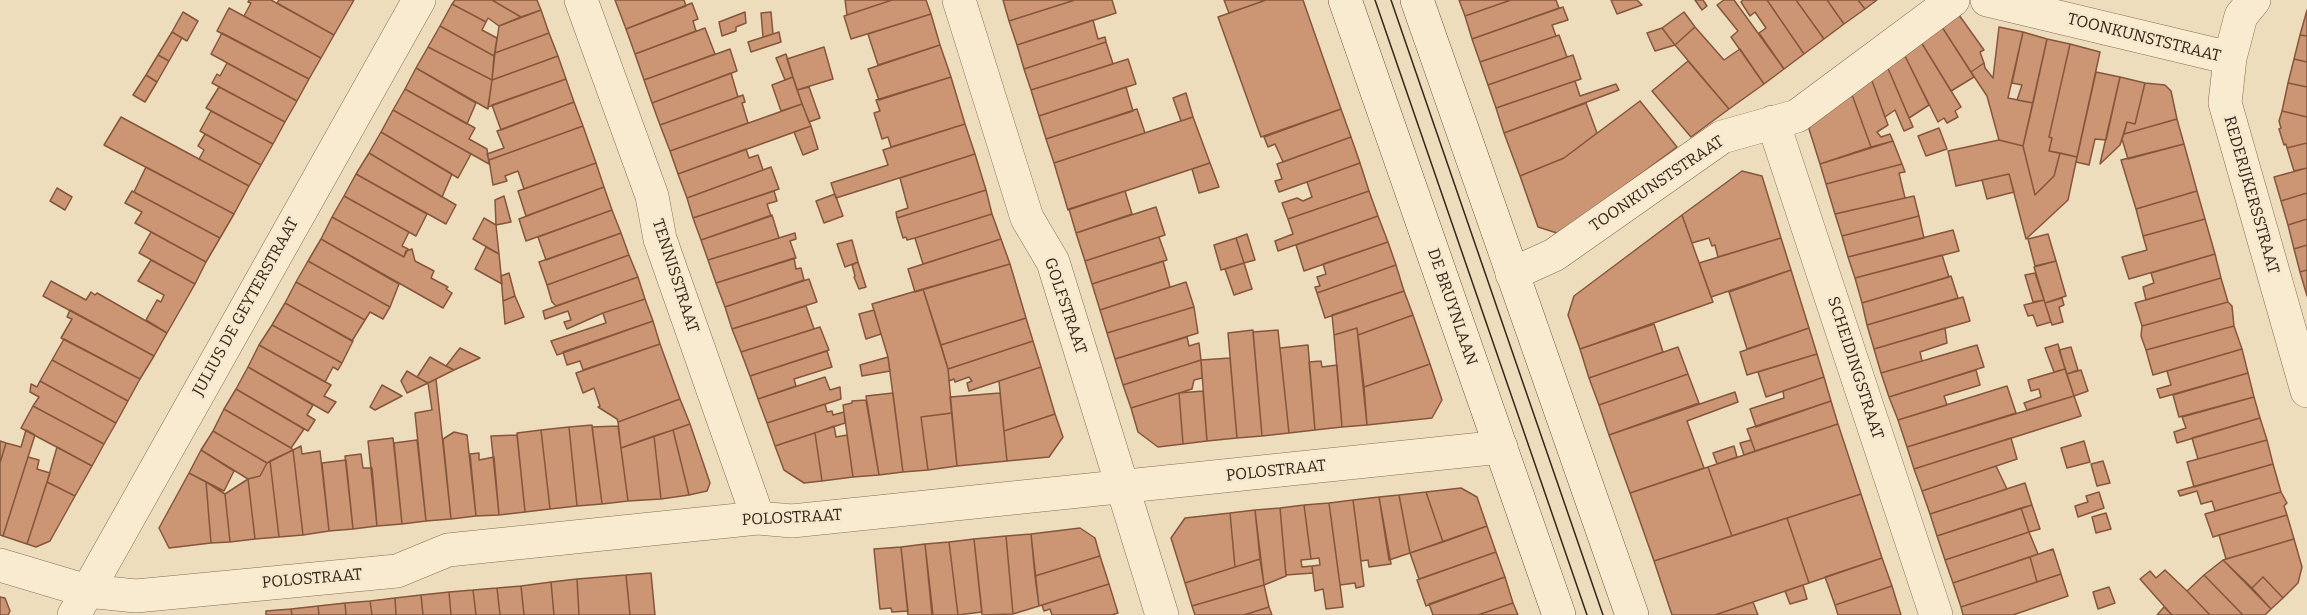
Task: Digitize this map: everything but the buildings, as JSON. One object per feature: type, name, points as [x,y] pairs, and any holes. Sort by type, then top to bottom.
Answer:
[{"type":"street","name":"JULIUS DE GEYTERSTRAAT","points":[[80,603],[419,0]]},
{"type":"street","name":"TENNISSTRAAT","points":[[581,0],[652,196],[660,239],[758,518]]},
{"type":"street","name":"GOLFSTRAAT","points":[[959,0],[1027,218],[1053,262],[1162,615]]},
{"type":"street","name":"DE BRUYNLAAN","points":[[1344,0],[1559,615]]},
{"type":"street","points":[[1417,0],[1632,615]]},
{"type":"street","name":"TOONKUNSTSTRAAT","points":[[1512,274],[1554,255],[1722,137],[1797,116],[1953,0]]},
{"type":"street","name":"TOONKUNSTSTRAAT","points":[[1988,0],[2230,58]]},
{"type":"street","name":"REDERIJKERSSTRAAT","points":[[2254,0],[2241,16],[2230,58],[2224,103],[2307,391]]},
{"type":"street","name":"SCHEIDINGSTRAAT","points":[[1773,122],[1936,615]]},
{"type":"street","name":"POLOSTRAAT","points":[[0,565],[80,603],[397,571],[448,550],[758,518],[792,521],[1501,447]]},
{"type":"tram line","points":[[1375,0],[1587,615]]},
{"type":"tram line","points":[[1391,0],[1603,615]]}]
